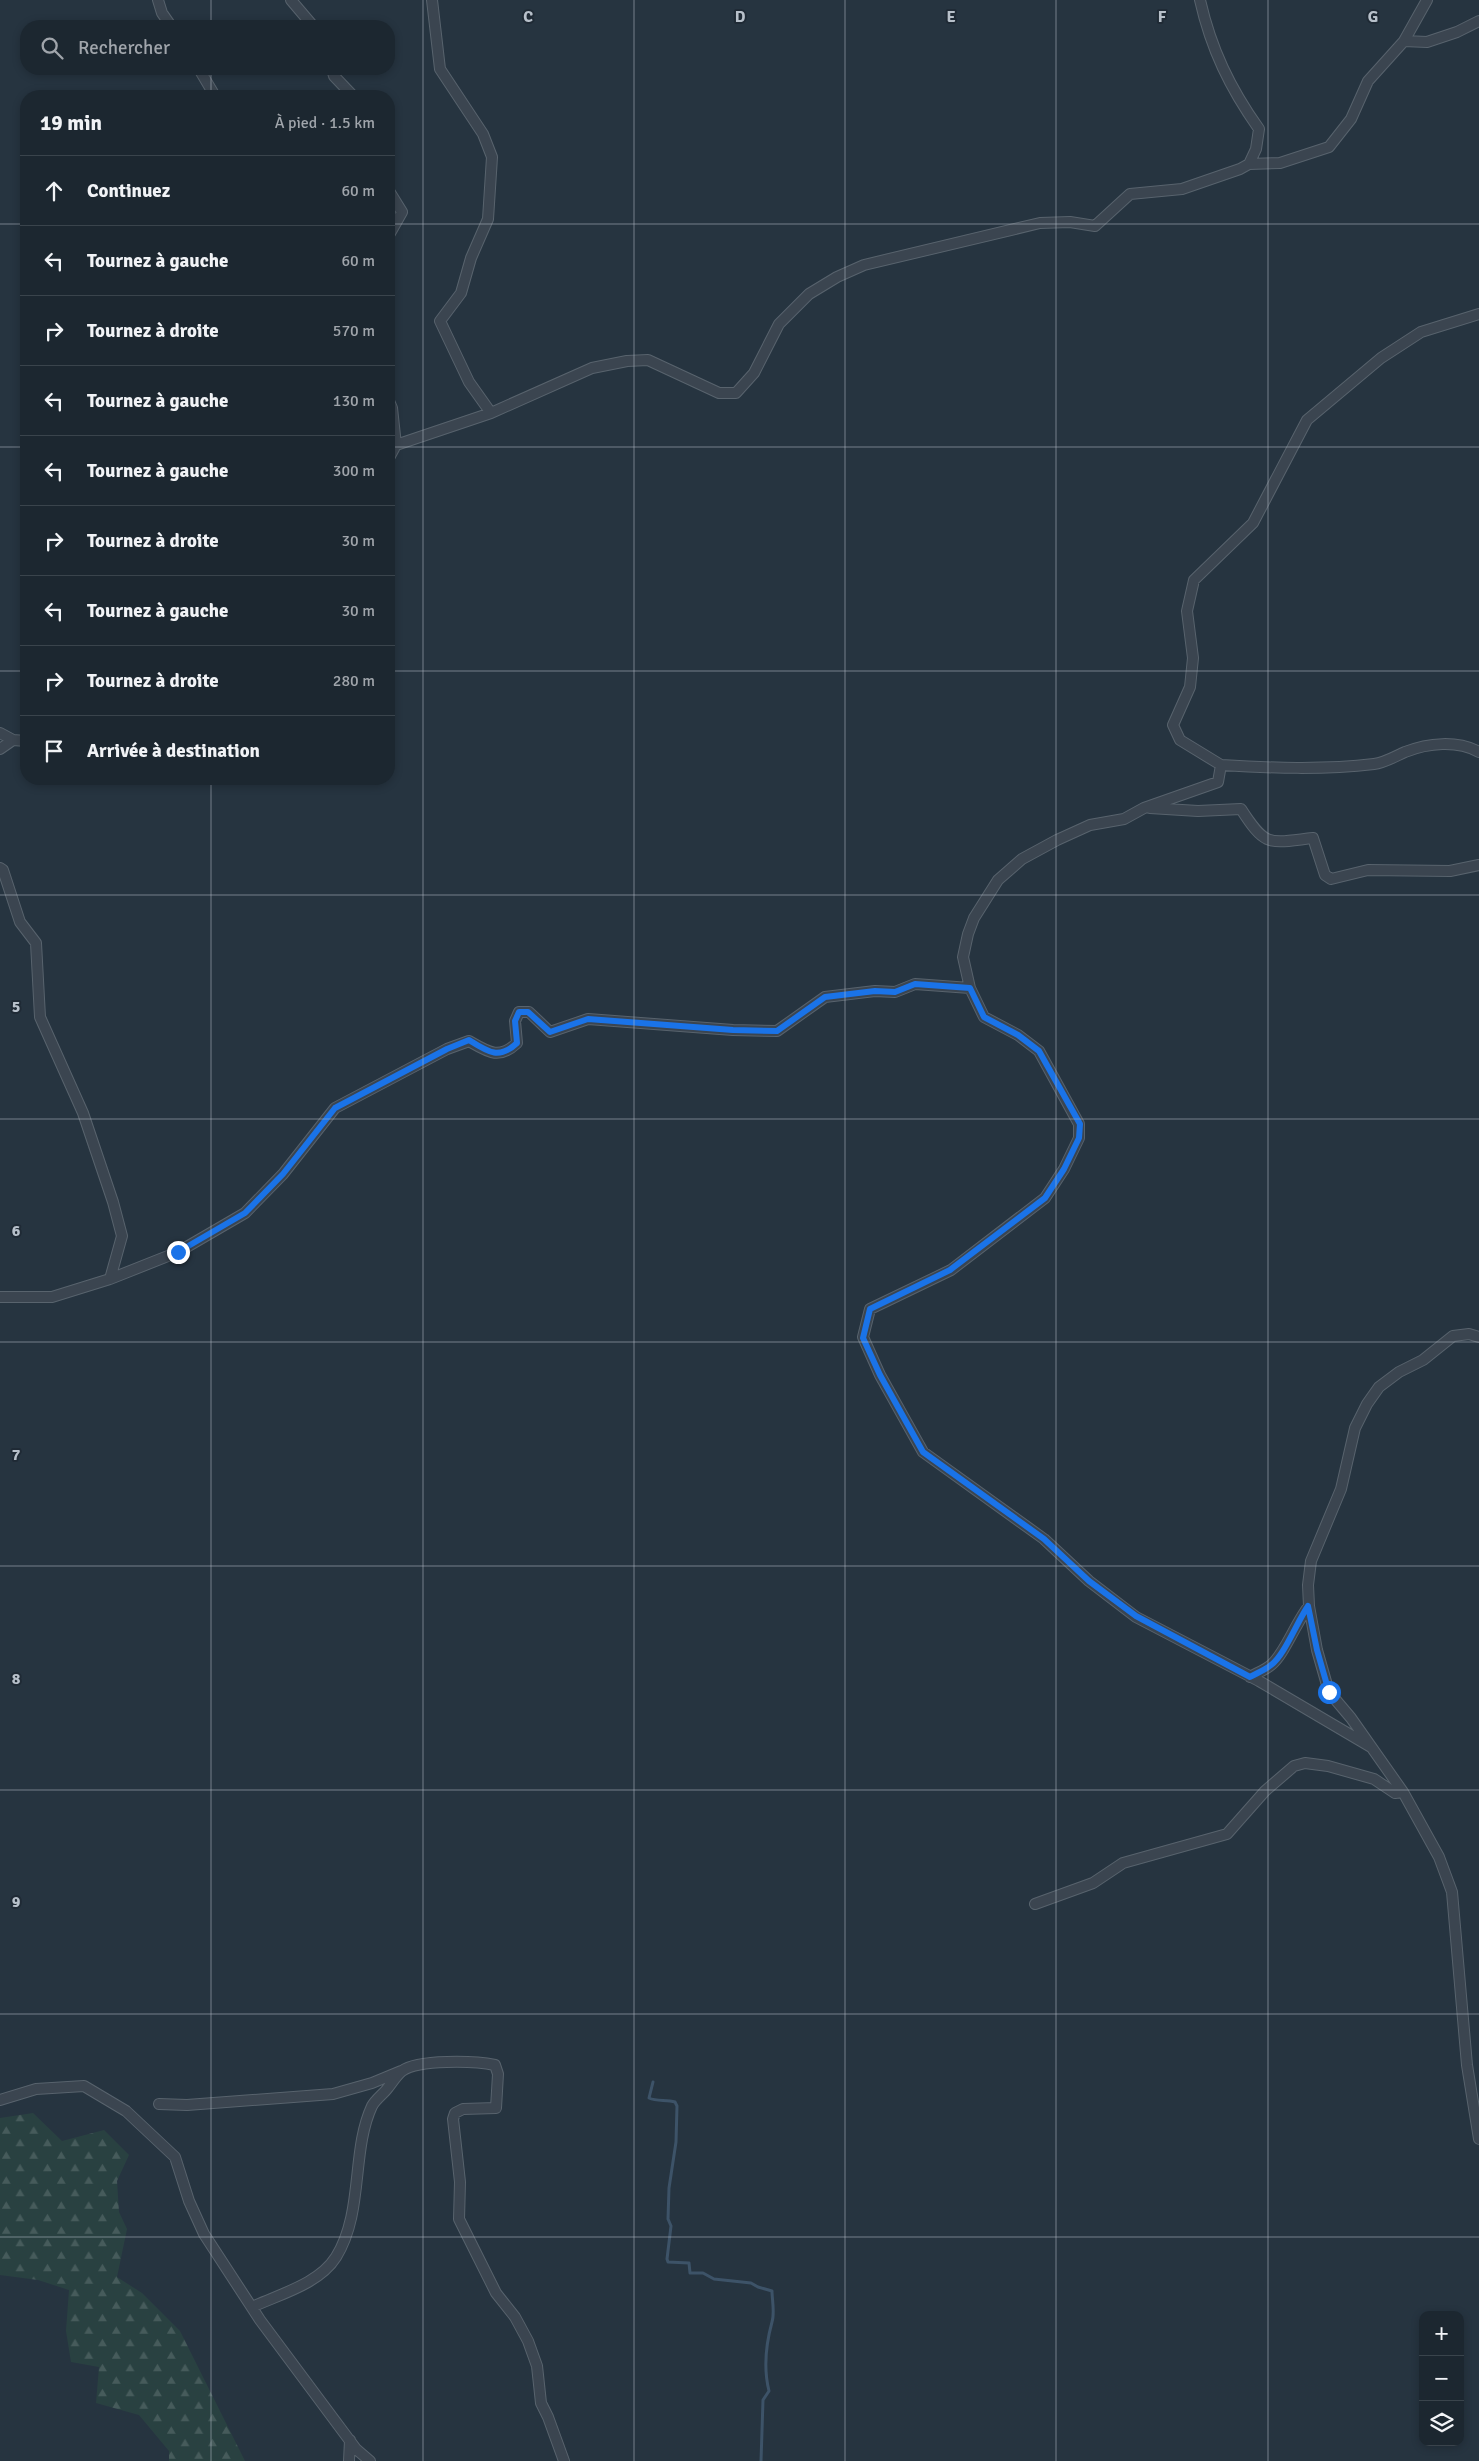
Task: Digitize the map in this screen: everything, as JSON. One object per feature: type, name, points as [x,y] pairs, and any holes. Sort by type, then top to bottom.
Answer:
[{"type":"street","points":[[158,0],[162,13],[167,20]]},
{"type":"street","points":[[291,0],[308,20]]},
{"type":"street","points":[[432,0],[440,69],[483,134],[492,157],[488,219],[471,258],[461,293],[440,321],[469,382],[491,412]]},
{"type":"street","points":[[1200,0],[1208,35],[1225,73],[1240,101],[1259,129],[1256,149],[1249,164]]},
{"type":"street","points":[[395,436],[396,445],[491,412],[592,368],[627,361],[648,360],[719,393],[736,393],[754,373],[779,324],[809,294],[837,277],[864,265],[1040,223],[1070,222],[1095,226],[1130,194],[1182,189],[1240,169],[1249,164],[1280,164],[1329,147],[1351,119],[1368,81],[1404,41],[1427,0]]},
{"type":"street","points":[[1404,41],[1427,42],[1457,32],[1479,21]]},
{"type":"street","points":[[203,75],[212,90]]},
{"type":"street","points":[[334,75],[347,90]]},
{"type":"street","points":[[395,201],[402,212],[395,225]]},
{"type":"street","points":[[1479,314],[1421,332],[1380,358],[1307,420],[1253,523],[1194,580],[1187,611],[1193,658],[1190,687],[1173,724],[1180,740],[1221,765],[1285,769],[1376,764],[1408,750],[1435,744],[1466,745],[1479,752]]},
{"type":"street","points":[[0,733],[13,740],[20,741]]},
{"type":"street","points":[[0,749],[13,740]]},
{"type":"street","points":[[1221,765],[1218,782],[1144,808],[1124,819],[1090,825],[1022,859],[998,880],[974,918],[963,957],[970,988],[984,1017],[1018,1035],[1039,1051],[1080,1124],[1079,1138],[1064,1169],[1045,1198],[950,1270],[870,1309],[863,1338],[880,1375],[923,1452],[1044,1539],[1089,1581],[1136,1616],[1250,1677],[1371,1747]]},
{"type":"street","points":[[1144,808],[1198,811],[1241,809],[1258,834],[1275,842],[1313,838],[1325,875],[1331,879],[1368,870],[1450,871],[1479,865]]},
{"type":"street","points":[[0,868],[3,870],[20,922],[36,943],[40,1017],[83,1113],[113,1202],[122,1236],[110,1279]]},
{"type":"street","points":[[0,1297],[52,1297],[110,1279],[178,1252],[245,1213],[283,1174],[335,1108],[447,1049],[469,1040],[496,1054],[508,1051],[517,1043],[515,1021],[519,1012],[528,1012],[550,1032],[588,1019],[733,1030],[777,1031],[825,997],[875,991],[895,992],[915,984],[970,988]]},
{"type":"street","points":[[1479,1337],[1470,1334],[1453,1336],[1424,1360],[1399,1372],[1379,1387],[1367,1404],[1355,1428],[1341,1489],[1311,1561],[1308,1606],[1317,1650],[1329,1692],[1352,1718],[1403,1792],[1439,1857],[1452,1892],[1467,2065],[1479,2139]]},
{"type":"street","points":[[1250,1677],[1270,1666],[1278,1658],[1297,1621],[1308,1606]]},
{"type":"street","points":[[1035,1904],[1093,1883],[1123,1863],[1227,1834],[1266,1791],[1294,1766],[1306,1763],[1328,1766],[1374,1779],[1395,1793],[1403,1792]]},
{"type":"street","points":[[159,2104],[187,2105],[333,2094],[372,2083],[418,2064],[475,2063],[496,2065],[498,2074],[496,2108],[463,2110],[455,2113],[453,2119],[460,2182],[460,2219],[476,2256],[496,2293],[515,2318],[528,2340],[537,2366],[541,2403],[548,2416],[564,2461]]},
{"type":"street","points":[[252,2307],[314,2278],[335,2258],[346,2238],[351,2219],[365,2133],[372,2105],[402,2071]]},
{"type":"street","points":[[0,2100],[36,2089],[84,2086],[126,2111],[175,2157],[189,2201],[204,2234],[260,2320],[350,2440],[370,2461]]},
{"type":"street","points":[[349,2461],[350,2440]]},
{"type":"green space","points":[[33,2113],[62,2141],[104,2130],[129,2155],[117,2181],[119,2212],[127,2229],[117,2277],[142,2293],[180,2331],[245,2461],[169,2461],[169,2451],[139,2415],[96,2403],[99,2367],[71,2362],[66,2331],[69,2290],[38,2280],[0,2275],[0,2118]]},
{"type":"waterway","points":[[653,2082],[649,2098],[675,2102],[677,2106],[676,2142],[669,2188],[668,2219],[671,2226],[668,2262],[689,2263],[690,2273],[703,2273],[714,2279],[751,2283],[772,2291],[773,2315],[766,2364],[769,2391],[763,2400],[761,2461]]},
{"type":"route","points":[[178,1252],[245,1213],[283,1174],[335,1108],[447,1049],[469,1040],[496,1054],[508,1051],[517,1043],[515,1021],[519,1012],[528,1012],[550,1032],[588,1019],[733,1030],[777,1031],[825,997],[875,991],[895,992],[915,984],[970,988],[984,1017],[1018,1035],[1039,1051],[1080,1124],[1079,1138],[1064,1169],[1045,1198],[950,1270],[870,1309],[863,1338],[880,1375],[923,1452],[948,1468],[1044,1539],[1089,1581],[1136,1616],[1222,1663],[1250,1677],[1270,1666],[1278,1658],[1297,1621],[1308,1606],[1317,1650],[1329,1692]]}]
